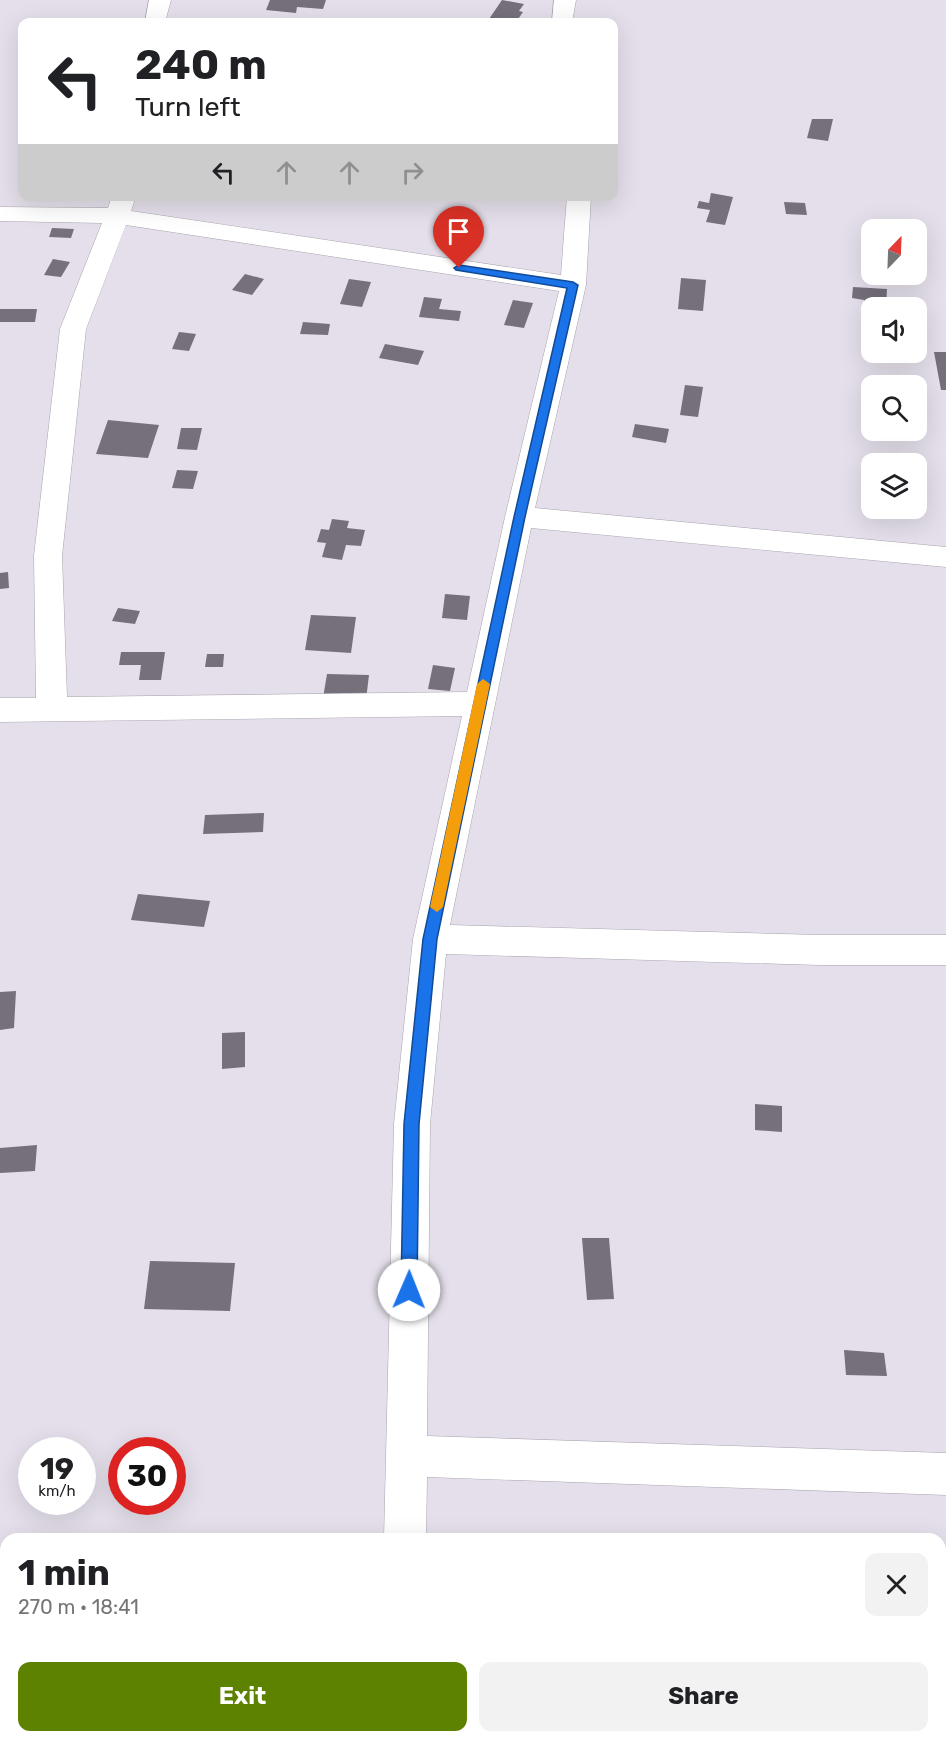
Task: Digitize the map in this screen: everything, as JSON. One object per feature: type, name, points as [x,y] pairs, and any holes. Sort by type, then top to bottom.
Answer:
[{"type":"street","points":[[156,18],[160,0]]},
{"type":"street","points":[[563,18],[565,0]]},
{"type":"street","points":[[405,1533],[412,1124],[430,939],[519,517],[573,285],[579,201]]},
{"type":"street","points":[[0,214],[121,206],[573,285]]},
{"type":"street","points":[[52,709],[48,556],[73,329],[121,206]]},
{"type":"street","points":[[519,517],[946,557]]},
{"type":"street","points":[[0,710],[479,704]]},
{"type":"street","points":[[430,939],[819,950],[946,950]]},
{"type":"street","points":[[406,1456],[946,1474]]},
{"type":"building","points":[[270,0],[326,0],[323,9],[297,7],[296,13],[266,10]]},
{"type":"building","points":[[502,0],[524,4],[519,11],[523,12],[519,18],[490,18]]},
{"type":"building","points":[[812,119],[833,119],[828,141],[807,138]]},
{"type":"building","points":[[711,193],[733,197],[725,225],[706,222],[710,210],[697,208],[699,201],[709,203]]},
{"type":"building","points":[[784,202],[805,203],[807,215],[786,214]]},
{"type":"building","points":[[52,228],[74,229],[71,238],[49,237]]},
{"type":"building","points":[[53,259],[70,262],[61,277],[44,275]]},
{"type":"building","points":[[245,274],[264,279],[252,295],[232,290]]},
{"type":"building","points":[[681,278],[706,280],[703,311],[678,309]]},
{"type":"building","points":[[349,279],[371,282],[362,307],[340,304]]},
{"type":"building","points":[[853,287],[887,289],[887,297],[852,298]]},
{"type":"building","points":[[424,297],[442,299],[439,309],[461,311],[459,321],[419,317]]},
{"type":"building","points":[[513,300],[533,303],[524,328],[504,325]]},
{"type":"building","points":[[0,309],[37,309],[35,322],[0,322]]},
{"type":"building","points":[[303,322],[330,324],[328,335],[300,334]]},
{"type":"building","points":[[179,332],[196,334],[189,351],[172,349]]},
{"type":"building","points":[[385,344],[424,351],[418,365],[379,358]]},
{"type":"building","points":[[934,352],[946,352],[946,390],[941,390]]},
{"type":"building","points":[[685,385],[703,387],[698,417],[680,415]]},
{"type":"building","points":[[108,420],[159,425],[148,458],[96,454]]},
{"type":"building","points":[[635,424],[669,429],[666,443],[632,437]]},
{"type":"building","points":[[181,428],[202,428],[197,450],[177,449]]},
{"type":"building","points":[[177,470],[198,471],[193,489],[172,488]]},
{"type":"building","points":[[332,519],[349,521],[347,528],[365,530],[361,546],[346,545],[342,560],[322,557],[326,543],[317,542],[321,529],[329,530]]},
{"type":"building","points":[[8,572],[9,588],[0,589],[0,573]]},
{"type":"building","points":[[445,594],[470,596],[467,620],[442,618]]},
{"type":"building","points":[[118,608],[140,611],[135,624],[112,621]]},
{"type":"building","points":[[311,615],[356,617],[351,653],[305,650]]},
{"type":"building","points":[[121,652],[165,652],[161,680],[139,680],[141,665],[119,665]]},
{"type":"building","points":[[207,654],[224,654],[223,667],[205,667]]},
{"type":"building","points":[[433,665],[455,668],[450,691],[428,689]]},
{"type":"building","points":[[327,674],[369,675],[366,700],[323,698]]},
{"type":"building","points":[[264,813],[263,832],[203,834],[205,815]]},
{"type":"building","points":[[138,894],[210,901],[204,927],[131,920]]},
{"type":"building","points":[[16,991],[14,1028],[0,1030],[0,992]]},
{"type":"building","points":[[245,1032],[245,1067],[222,1069],[222,1033]]},
{"type":"building","points":[[755,1104],[782,1106],[782,1132],[755,1130]]},
{"type":"building","points":[[37,1145],[35,1171],[0,1173],[0,1148]]},
{"type":"building","points":[[582,1238],[609,1238],[614,1299],[587,1300]]},
{"type":"building","points":[[150,1261],[235,1263],[230,1311],[144,1309]]},
{"type":"building","points":[[844,1350],[884,1353],[887,1376],[846,1375]]},
{"type":"slow traffic","points":[[437,907],[483,684]]},
{"type":"route","points":[[409,1290],[412,1124],[430,939],[519,517],[573,285],[459,268]]}]
